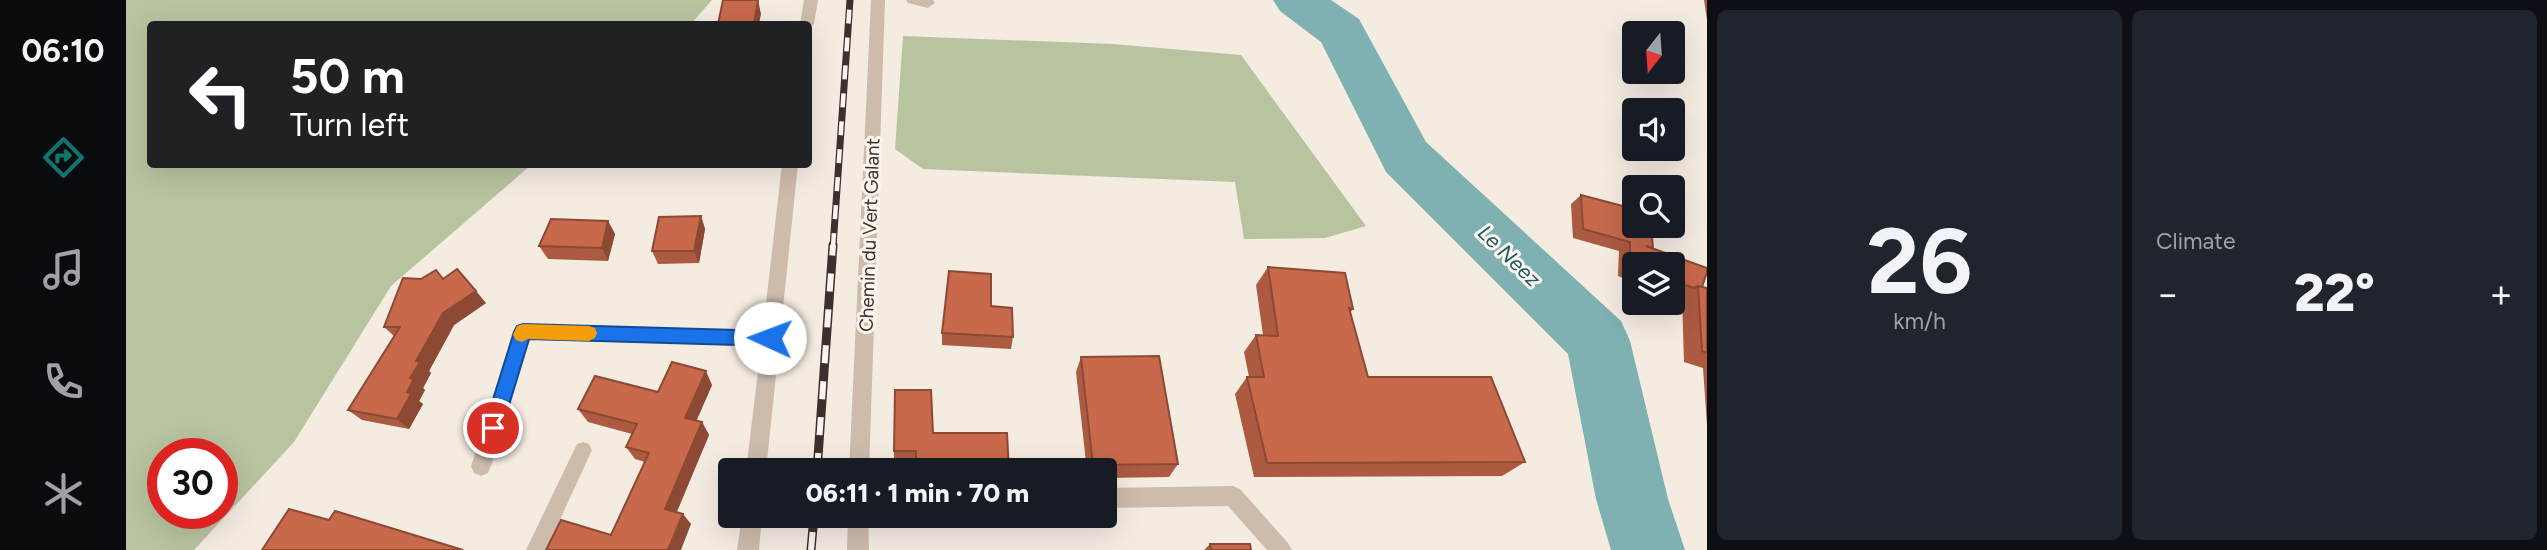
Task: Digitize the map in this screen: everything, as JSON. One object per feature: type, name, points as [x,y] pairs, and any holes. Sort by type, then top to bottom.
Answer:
[{"type":"street","points":[[808,21],[811,0]]},
{"type":"street","name":"Chemin du Vert Galant","points":[[860,458],[878,0]]},
{"type":"street","points":[[913,0],[928,3]]},
{"type":"street","points":[[758,458],[790,168]]},
{"type":"street","points":[[481,466],[523,332],[770,338]]},
{"type":"street","points":[[1117,498],[1233,496],[1281,550]]},
{"type":"street","points":[[748,550],[751,528]]},
{"type":"street","points":[[858,528],[858,550]]},
{"type":"lane","points":[[536,550],[583,450]]},
{"type":"green space","points":[[126,0],[712,0],[694,21],[147,21],[147,168],[528,168],[391,286],[294,442],[238,502],[238,438],[147,438],[147,529],[213,529],[194,550],[126,550]]},
{"type":"green space","points":[[903,36],[1113,44],[1241,55],[1366,226],[1325,238],[1244,239],[1235,182],[923,169],[895,149]]},
{"type":"building","points":[[723,0],[758,0],[754,21],[719,21]]},
{"type":"building","points":[[1581,195],[1622,206],[1622,238],[1652,238],[1653,248],[1646,246],[1663,252],[1630,252],[1630,242],[1583,229]]},
{"type":"building","points":[[701,216],[694,251],[652,251],[659,217]]},
{"type":"building","points":[[551,219],[608,221],[602,248],[539,246]]},
{"type":"building","points":[[1685,260],[1707,268],[1702,287],[1685,285]]},
{"type":"building","points":[[1268,267],[1345,273],[1353,309],[1349,308],[1368,377],[1491,377],[1525,462],[1267,463],[1247,377],[1264,377],[1256,335],[1278,336]]},
{"type":"building","points":[[457,269],[476,291],[443,313],[416,361],[420,362],[410,378],[414,379],[407,392],[411,394],[397,419],[348,410],[400,327],[384,327],[403,278],[421,279],[436,270],[443,279]]},
{"type":"building","points":[[949,271],[991,274],[991,306],[1012,308],[1013,337],[942,333]]},
{"type":"building","points":[[1698,286],[1707,288],[1707,353],[1702,351]]},
{"type":"building","points":[[1159,356],[1178,464],[1117,465],[1117,458],[1092,458],[1081,357]]},
{"type":"building","points":[[672,362],[706,371],[685,418],[702,422],[665,509],[683,514],[668,550],[546,550],[561,520],[611,535],[649,453],[626,447],[637,424],[578,409],[595,376],[658,392]]},
{"type":"building","points":[[895,390],[931,390],[933,433],[1007,433],[1008,458],[916,458],[916,451],[894,451]]},
{"type":"building","points":[[289,509],[329,520],[335,511],[463,550],[262,550]]},
{"type":"building","points":[[1210,544],[1250,544],[1251,550],[1211,550]]},
{"type":"waterway","name":"Le Neez","points":[[1297,0],[1341,31],[1406,157],[1598,341],[1632,499],[1648,550]]},
{"type":"railway","points":[[833,247],[850,0]]},
{"type":"railway","points":[[818,458],[833,245]]},
{"type":"railway","points":[[811,550],[813,528]]},
{"type":"slow traffic","points":[[522,335],[523,332],[589,333]]},
{"type":"route","points":[[493,428],[523,332],[770,338]]}]
